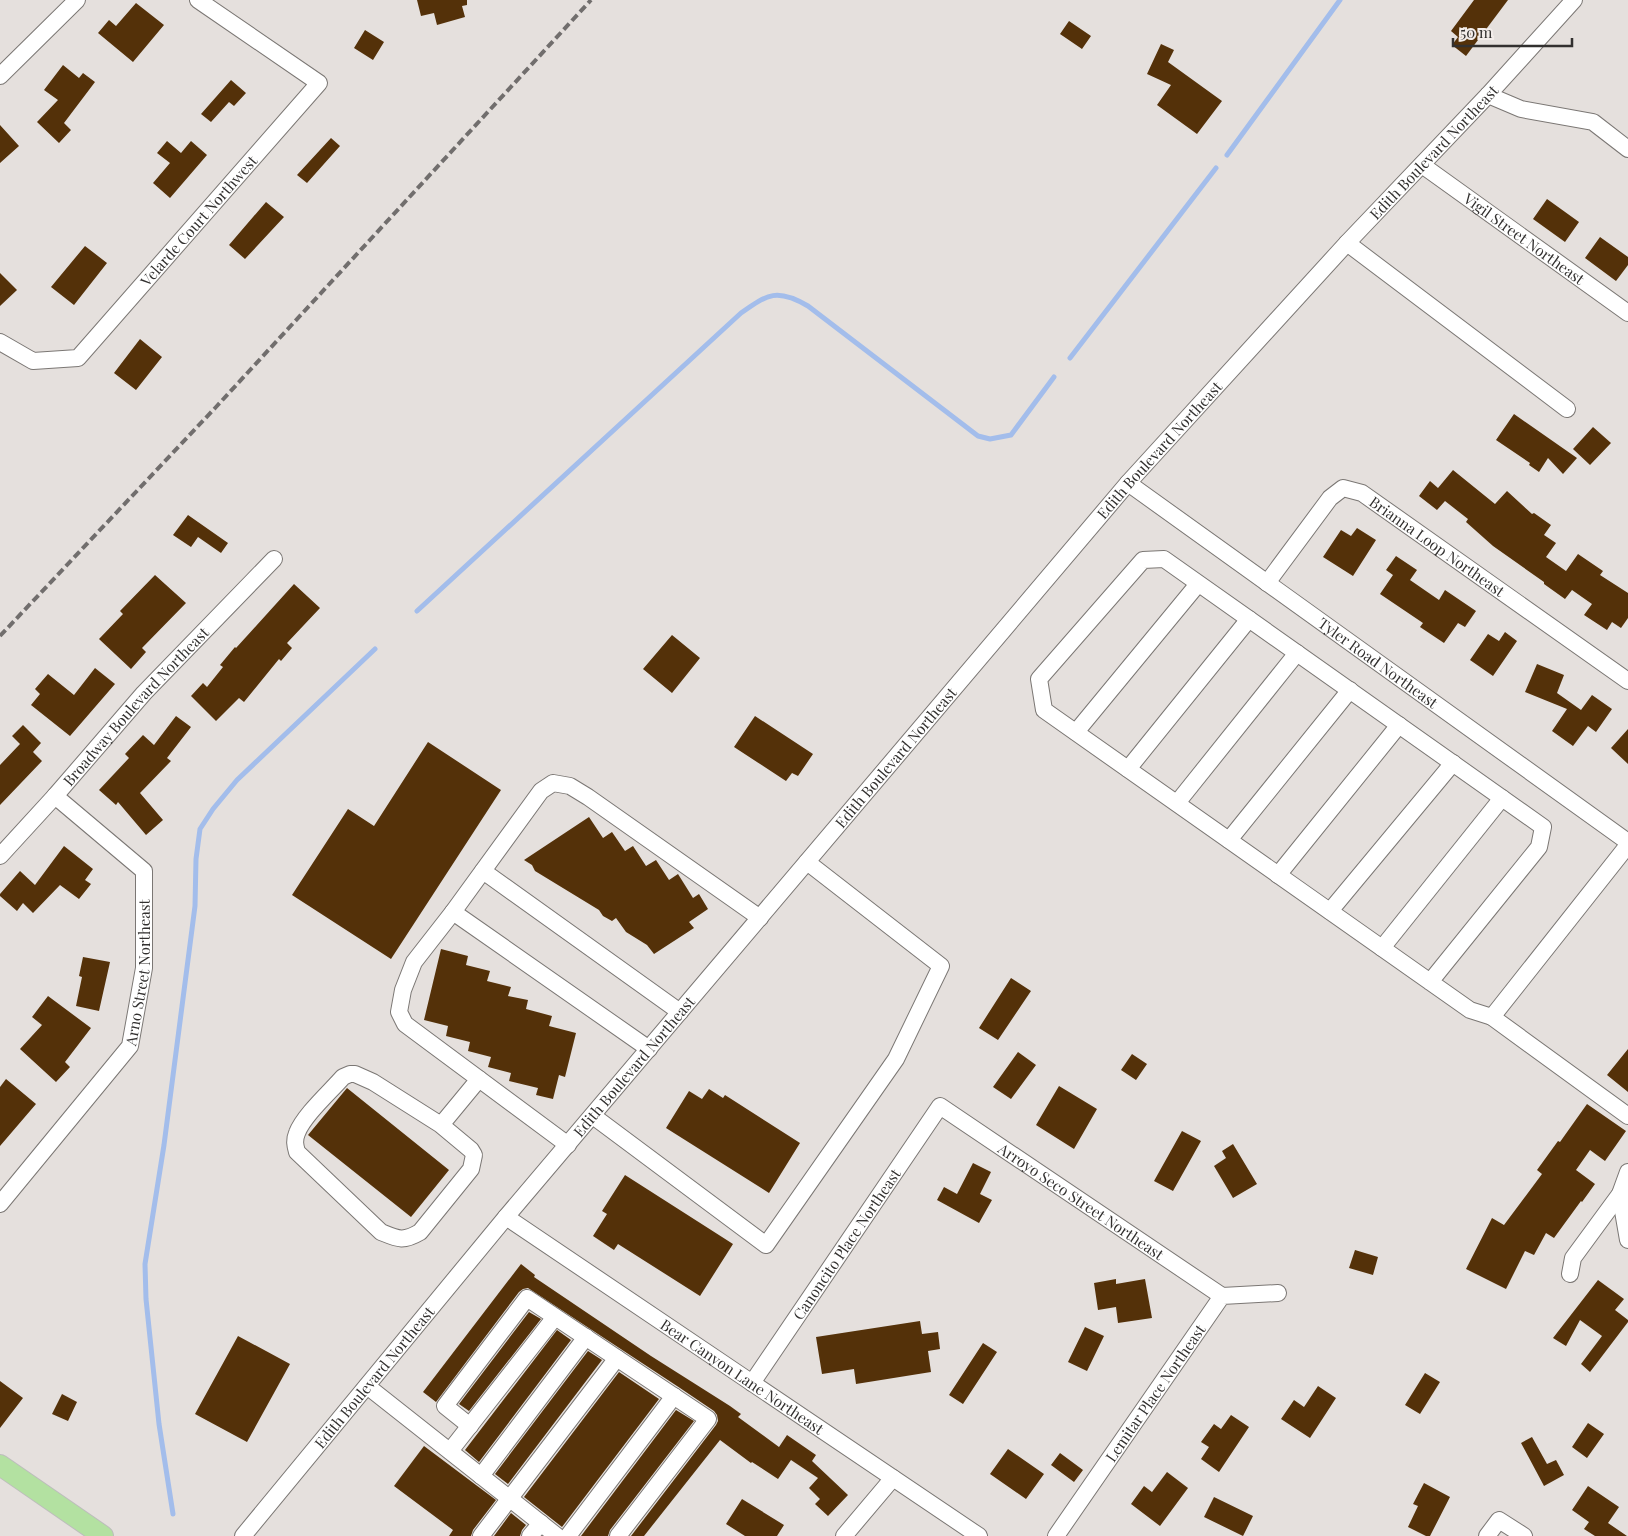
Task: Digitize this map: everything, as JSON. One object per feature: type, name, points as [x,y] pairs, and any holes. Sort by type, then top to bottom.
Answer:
[{"type":"main road","points":[[0,1465],[103,1536]]},
{"type":"street","points":[[0,76],[77,0]]},
{"type":"street","name":"Velarde Court Northwest","points":[[0,342],[33,362],[78,358],[319,83],[198,0]]},
{"type":"street","name":"Edith Boulevard Northeast","points":[[243,1536],[506,1218],[1128,483],[1347,243],[1422,165],[1574,0]]},
{"type":"street","points":[[1488,94],[1521,109],[1593,122],[1628,149]]},
{"type":"street","name":"Vigil Street Northeast","points":[[1422,165],[1628,313]]},
{"type":"street","points":[[1347,243],[1567,409]]},
{"type":"street","name":"Tyler Road Northeast","points":[[1128,483],[1628,843]]},
{"type":"street","name":"Brianna Loop Northeast","points":[[1267,583],[1330,498],[1343,488],[1362,493],[1628,681]]},
{"type":"street","name":"Broadway Boulevard Northeast","points":[[0,856],[144,693],[274,559]]},
{"type":"street","points":[[1430,982],[1540,847],[1543,827],[1164,559],[1143,560],[1040,679],[1044,710],[1076,732],[1177,804],[1330,911],[1430,982],[1470,1010],[1492,1017],[1628,1116]]},
{"type":"street","points":[[1076,732],[1198,584]]},
{"type":"street","points":[[1128,769],[1249,619]]},
{"type":"street","points":[[1177,804],[1297,653]]},
{"type":"street","points":[[1229,840],[1350,690]]},
{"type":"street","points":[[1278,875],[1399,725]]},
{"type":"street","points":[[1330,911],[1453,763]]},
{"type":"street","points":[[568,1145],[405,1024],[399,1012],[402,990],[414,962],[541,791],[554,783],[570,786],[760,918]]},
{"type":"street","name":"Arno Street Northeast","points":[[0,1204],[130,1046],[144,968],[144,871],[55,796]]},
{"type":"street","points":[[1382,948],[1502,798]]},
{"type":"street","points":[[1492,1017],[1628,843]]},
{"type":"street","points":[[592,1116],[766,1245],[896,1059],[942,966],[807,862]]},
{"type":"street","points":[[483,870],[680,1012]]},
{"type":"street","points":[[453,912],[649,1049]]},
{"type":"street","points":[[350,1074],[355,1074],[373,1082],[441,1125],[471,1150],[474,1155],[473,1163],[471,1169],[420,1232],[411,1238],[398,1239],[381,1232],[296,1152],[294,1143],[304,1120],[350,1074]]},
{"type":"street","points":[[441,1125],[479,1079]]},
{"type":"street","name":"Arroyo Seco Street Northeast","points":[[940,1106],[1222,1296]]},
{"type":"street","name":"Canoncito Place Northeast","points":[[752,1383],[940,1106]]},
{"type":"street","points":[[1570,1274],[1573,1258],[1620,1194],[1628,1172]]},
{"type":"street","points":[[1620,1194],[1628,1240]]},
{"type":"street","name":"Bear Canyon Lane Northeast","points":[[506,1218],[979,1536]]},
{"type":"street","points":[[1222,1296],[1278,1293]]},
{"type":"street","name":"Lemitar Place Northeast","points":[[1056,1536],[1222,1296]]},
{"type":"street","points":[[470,1426],[445,1406],[527,1298],[708,1419],[618,1536]]},
{"type":"street","points":[[450,1451],[555,1316]]},
{"type":"street","points":[[481,1476],[586,1337]]},
{"type":"street","points":[[481,1536],[617,1358]]},
{"type":"street","points":[[367,1386],[557,1536]]},
{"type":"street","points":[[568,1536],[674,1396]]},
{"type":"street","points":[[844,1536],[893,1478]]},
{"type":"street","points":[[1487,1536],[1499,1520],[1524,1536]]},
{"type":"street","points":[[530,1536],[541,1523]]},
{"type":"building","points":[[417,0],[467,0],[467,5],[462,6],[465,17],[437,25],[434,13],[421,16]]},
{"type":"building","points":[[1474,0],[1508,0],[1466,56],[1452,45],[1458,37],[1451,31]]},
{"type":"building","points":[[136,3],[164,25],[133,62],[98,33],[109,20],[116,26]]},
{"type":"building","points":[[1069,21],[1091,36],[1082,49],[1060,34]]},
{"type":"building","points":[[365,30],[384,42],[373,60],[354,48]]},
{"type":"building","points":[[1161,44],[1174,50],[1168,62],[1222,101],[1197,134],[1157,105],[1171,85],[1147,74]]},
{"type":"building","points":[[63,65],[79,78],[83,73],[95,82],[64,123],[71,130],[59,143],[37,122],[58,100],[44,90]]},
{"type":"building","points":[[231,80],[246,93],[234,106],[229,102],[211,122],[201,114]]},
{"type":"building","points":[[0,125],[19,146],[0,163]]},
{"type":"building","points":[[331,138],[340,146],[307,183],[297,175]]},
{"type":"building","points":[[167,141],[181,153],[191,141],[207,155],[170,198],[153,183],[170,163],[157,153]]},
{"type":"building","points":[[1547,199],[1579,222],[1565,242],[1533,219]]},
{"type":"building","points":[[266,202],[284,217],[245,259],[229,245]]},
{"type":"building","points":[[1600,237],[1628,257],[1628,265],[1616,281],[1585,258]]},
{"type":"building","points":[[85,246],[107,263],[74,305],[51,287]]},
{"type":"building","points":[[0,273],[17,290],[0,306]]},
{"type":"building","points":[[140,339],[162,357],[136,390],[114,373]]},
{"type":"building","points":[[1514,414],[1577,458],[1563,474],[1548,458],[1539,472],[1529,465],[1530,463],[1496,440]]},
{"type":"building","points":[[1593,427],[1611,443],[1590,465],[1573,449]]},
{"type":"building","points":[[1453,470],[1495,504],[1507,491],[1532,514],[1534,513],[1551,525],[1544,535],[1556,543],[1546,557],[1566,571],[1578,554],[1603,571],[1600,575],[1628,593],[1628,618],[1621,628],[1612,622],[1607,630],[1584,615],[1592,604],[1572,590],[1565,599],[1493,546],[1466,522],[1468,519],[1445,501],[1437,510],[1419,496],[1430,481],[1438,488]]},
{"type":"building","points":[[188,515],[228,543],[221,553],[198,537],[191,547],[173,535]]},
{"type":"building","points":[[1357,528],[1376,540],[1353,576],[1323,557],[1341,530],[1351,536]]},
{"type":"building","points":[[1396,556],[1417,570],[1410,580],[1439,600],[1445,590],[1476,611],[1465,627],[1458,623],[1444,643],[1420,627],[1423,623],[1380,594],[1393,575],[1386,570]]},
{"type":"building","points":[[155,575],[186,603],[142,648],[146,652],[131,669],[99,639],[123,614],[120,611]]},
{"type":"building","points":[[294,584],[320,608],[287,643],[292,648],[281,661],[279,659],[244,702],[239,698],[216,721],[191,696],[203,683],[207,687],[223,667],[220,665],[235,647]]},
{"type":"building","points":[[1505,632],[1517,641],[1493,676],[1470,660],[1488,634],[1499,641]]},
{"type":"building","points":[[672,635],[700,658],[672,693],[643,669]]},
{"type":"building","points":[[1537,664],[1564,675],[1557,693],[1581,710],[1592,695],[1612,709],[1596,732],[1588,726],[1573,746],[1552,731],[1567,709],[1525,692]]},
{"type":"building","points":[[95,668],[115,684],[70,736],[31,705],[40,694],[35,689],[48,674],[74,695]]},
{"type":"building","points":[[176,716],[191,727],[167,758],[171,761],[140,793],[163,820],[146,835],[118,802],[116,805],[99,790],[129,758],[125,754],[143,735],[154,745]]},
{"type":"building","points":[[755,716],[813,754],[798,776],[792,773],[786,781],[734,747]]},
{"type":"building","points":[[23,725],[41,743],[33,752],[42,761],[0,805],[0,765],[20,744],[12,736]]},
{"type":"building","points":[[1628,729],[1628,764],[1611,748]]},
{"type":"building","points":[[428,742],[501,790],[391,959],[292,895],[348,809],[374,826]]},
{"type":"building","points":[[589,817],[603,838],[612,832],[625,851],[633,846],[646,866],[656,860],[669,880],[678,874],[693,898],[699,894],[708,909],[689,922],[694,928],[654,954],[647,945],[626,932],[616,918],[612,921],[603,916],[599,910],[535,871],[532,865],[524,860]]},
{"type":"building","points":[[64,846],[93,869],[85,880],[91,884],[79,899],[60,885],[33,913],[23,903],[17,911],[0,896],[20,871],[35,885]]},
{"type":"building","points":[[441,949],[468,956],[466,965],[490,971],[487,981],[511,987],[508,996],[528,1000],[526,1009],[552,1016],[549,1026],[576,1033],[565,1077],[559,1075],[553,1099],[536,1095],[538,1088],[509,1081],[511,1073],[488,1067],[491,1057],[468,1051],[470,1042],[446,1036],[448,1026],[424,1020]]},
{"type":"building","points":[[83,957],[110,962],[99,1011],[76,1006],[82,977],[79,976]]},
{"type":"building","points":[[1011,978],[1031,991],[998,1040],[979,1028]]},
{"type":"building","points":[[48,996],[91,1028],[65,1062],[70,1067],[56,1082],[20,1049],[42,1025],[32,1017]]},
{"type":"building","points":[[1628,1049],[1628,1092],[1607,1075]]},
{"type":"building","points":[[1018,1052],[1036,1065],[1011,1099],[993,1087]]},
{"type":"building","points":[[1132,1054],[1147,1064],[1136,1080],[1121,1070]]},
{"type":"building","points":[[6,1079],[36,1104],[0,1146],[0,1087]]},
{"type":"building","points":[[1059,1086],[1097,1109],[1074,1149],[1036,1125]]},
{"type":"building","points":[[347,1088],[449,1170],[411,1217],[308,1135]]},
{"type":"building","points":[[709,1089],[723,1098],[725,1095],[800,1143],[769,1193],[666,1128],[689,1091],[702,1099]]},
{"type":"building","points":[[1587,1104],[1626,1131],[1605,1161],[1590,1150],[1576,1170],[1595,1184],[1582,1202],[1554,1238],[1546,1233],[1534,1255],[1525,1251],[1506,1289],[1466,1269],[1492,1218],[1504,1225],[1542,1174],[1537,1170]]},
{"type":"building","points":[[1182,1131],[1201,1141],[1173,1191],[1154,1181]]},
{"type":"building","points":[[1233,1144],[1257,1184],[1233,1198],[1214,1166],[1226,1158],[1222,1151]]},
{"type":"building","points":[[973,1163],[991,1172],[980,1194],[992,1200],[979,1223],[937,1200],[944,1187],[957,1194]]},
{"type":"building","points":[[625,1175],[733,1244],[700,1296],[618,1244],[614,1250],[593,1236],[607,1214],[602,1211]]},
{"type":"building","points":[[1355,1250],[1378,1257],[1373,1275],[1349,1268]]},
{"type":"building","points":[[521,1264],[535,1275],[534,1277],[651,1356],[730,1406],[741,1414],[738,1417],[779,1447],[787,1435],[816,1455],[812,1461],[848,1495],[828,1516],[815,1504],[820,1499],[809,1488],[818,1478],[791,1460],[778,1479],[751,1463],[720,1440],[644,1536],[631,1536],[716,1425],[718,1421],[717,1415],[680,1388],[528,1288],[519,1292],[436,1402],[423,1392]]},
{"type":"building","points":[[1116,1279],[1116,1284],[1145,1279],[1152,1318],[1118,1323],[1116,1307],[1098,1310],[1094,1283]]},
{"type":"building","points":[[1598,1280],[1624,1299],[1615,1310],[1628,1322],[1590,1372],[1581,1364],[1602,1336],[1580,1320],[1566,1346],[1553,1338]]},
{"type":"building","points":[[529,1312],[541,1319],[469,1411],[459,1404]]},
{"type":"building","points":[[920,1321],[922,1334],[938,1332],[940,1349],[928,1351],[931,1372],[856,1384],[854,1369],[822,1374],[816,1337]]},
{"type":"building","points":[[1085,1327],[1104,1336],[1087,1371],[1068,1362]]},
{"type":"building","points":[[557,1330],[571,1340],[479,1462],[465,1450]]},
{"type":"building","points":[[238,1336],[290,1364],[247,1442],[195,1414]]},
{"type":"building","points":[[983,1343],[997,1352],[963,1404],[949,1395]]},
{"type":"building","points":[[588,1351],[602,1360],[508,1484],[495,1474]]},
{"type":"building","points":[[619,1372],[659,1399],[562,1527],[524,1497]]},
{"type":"building","points":[[1425,1373],[1440,1382],[1420,1414],[1405,1405]]},
{"type":"building","points":[[0,1381],[23,1398],[0,1428]]},
{"type":"building","points":[[1318,1386],[1336,1398],[1310,1438],[1281,1419],[1294,1400],[1304,1407]]},
{"type":"building","points":[[62,1394],[77,1402],[68,1421],[52,1414]]},
{"type":"building","points":[[676,1410],[694,1421],[610,1530],[608,1536],[581,1536]]},
{"type":"building","points":[[1231,1415],[1249,1427],[1219,1472],[1201,1459],[1209,1447],[1201,1442],[1214,1424],[1221,1429]]},
{"type":"building","points":[[1588,1423],[1604,1434],[1587,1458],[1572,1447]]},
{"type":"building","points":[[1532,1437],[1547,1464],[1556,1460],[1564,1475],[1544,1486],[1521,1443]]},
{"type":"building","points":[[424,1446],[496,1500],[473,1530],[471,1536],[449,1536],[453,1530],[394,1486]]},
{"type":"building","points":[[1008,1449],[1044,1474],[1026,1499],[990,1474]]},
{"type":"building","points":[[1060,1453],[1083,1470],[1074,1482],[1051,1465]]},
{"type":"building","points":[[1167,1472],[1188,1488],[1160,1526],[1131,1504],[1144,1486],[1152,1492]]},
{"type":"building","points":[[1424,1483],[1450,1497],[1430,1536],[1426,1536],[1408,1527],[1418,1506],[1413,1504]]},
{"type":"building","points":[[1588,1486],[1619,1507],[1608,1523],[1627,1536],[1595,1536],[1584,1529],[1589,1522],[1572,1510]]},
{"type":"building","points":[[1214,1497],[1253,1516],[1243,1536],[1204,1517]]},
{"type":"building","points":[[742,1499],[784,1525],[777,1536],[745,1536],[726,1524]]},
{"type":"building","points":[[511,1513],[526,1525],[520,1536],[494,1536]]},
{"type":"waterway","points":[[1227,155],[1340,0]]},
{"type":"waterway","points":[[1070,358],[1216,168]]},
{"type":"waterway","points":[[417,611],[741,313],[758,301],[766,298],[780,295],[797,300],[808,306],[978,436],[990,439],[1011,435],[1054,377]]},
{"type":"waterway","points":[[173,1514],[159,1424],[146,1299],[145,1264],[164,1145],[195,906],[196,859],[200,829],[213,809],[237,780],[375,649]]},
{"type":"railway","points":[[0,636],[216,407],[591,0]]}]
